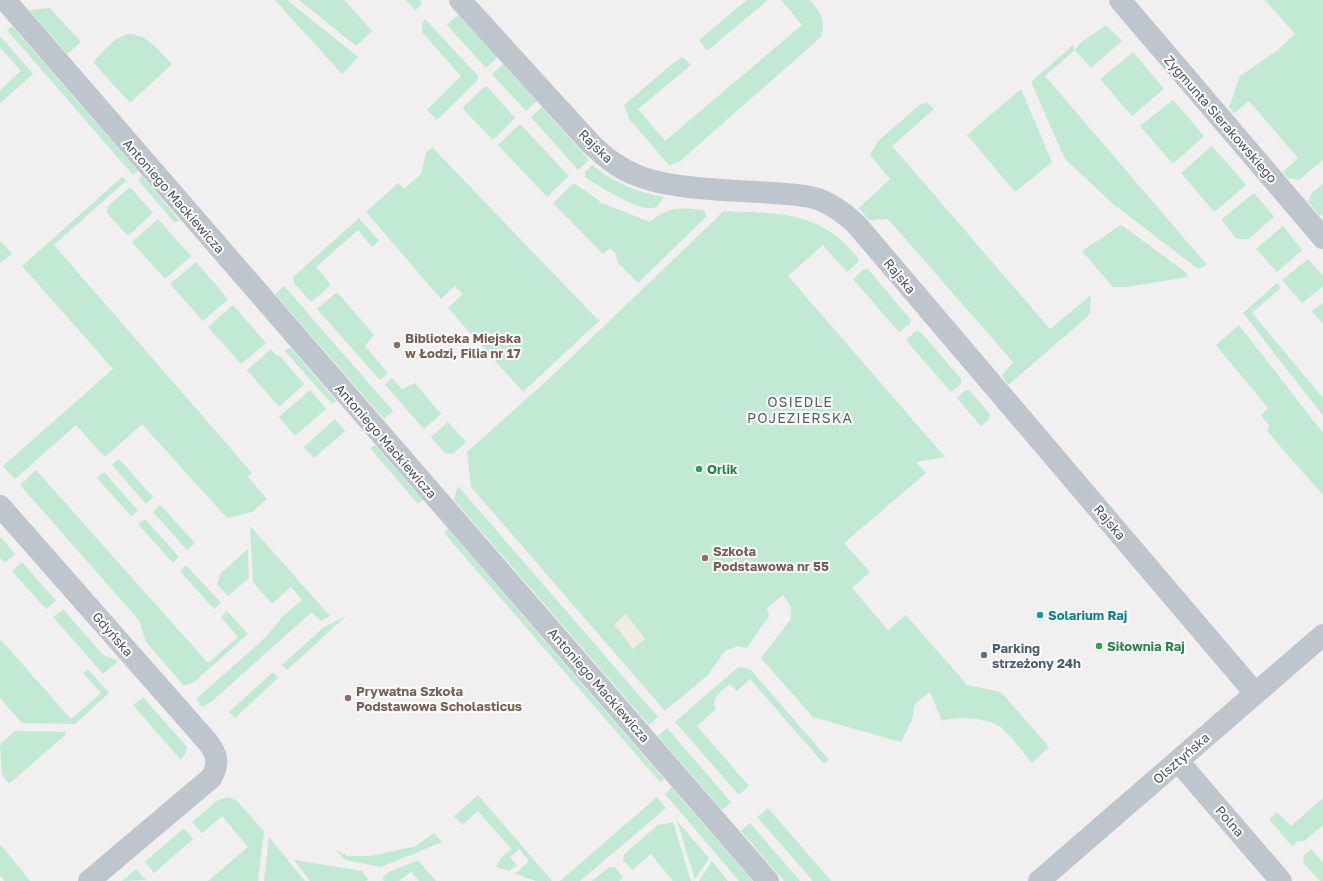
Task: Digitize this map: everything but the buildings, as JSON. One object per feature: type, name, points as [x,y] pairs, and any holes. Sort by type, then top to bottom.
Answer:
[{"type":"street","name":"Antoniego Mackiewicza","points":[[5,0],[768,881]]},
{"type":"street","name":"Rajska","points":[[460,0],[591,144],[610,162],[622,169],[638,176],[683,186],[804,196],[827,203],[848,216],[1255,693]]},
{"type":"street","name":"Zygmunta Sierakowskiego","points":[[1120,0],[1323,238]]},
{"type":"street","name":"Gdyńska","points":[[0,506],[206,740],[214,750],[217,758],[217,767],[211,778],[89,881]]},
{"type":"street","name":"Olsztyńska","points":[[1039,881],[1323,635]]},
{"type":"street","name":"Polna","points":[[1178,761],[1281,881]]},
{"type":"green space","points":[[275,0],[287,0],[358,57],[342,74]]},
{"type":"green space","points":[[299,0],[344,0],[372,31],[356,46]]},
{"type":"green space","points":[[406,0],[421,0],[422,4],[415,10]]},
{"type":"green space","points":[[747,0],[768,0],[707,51],[699,40]]},
{"type":"green space","points":[[781,0],[810,0],[822,17],[823,26],[821,37],[680,161],[669,165],[630,120],[624,105],[682,57],[691,65],[638,109],[665,141],[802,25]]},
{"type":"green space","points":[[1265,0],[1323,0],[1323,160],[1299,180],[1288,178],[1283,172],[1298,158],[1249,101],[1234,113],[1229,107],[1240,76],[1278,50],[1295,34]]},
{"type":"green space","points":[[50,8],[81,42],[67,54],[29,10]]},
{"type":"green space","points":[[458,15],[498,57],[486,68],[447,25]]},
{"type":"green space","points":[[425,19],[478,76],[478,80],[437,120],[427,110],[461,76],[422,32],[422,23]]},
{"type":"green space","points":[[1106,25],[1122,41],[1091,68],[1075,50],[1079,44]]},
{"type":"green space","points":[[12,26],[138,171],[133,175],[7,30]]},
{"type":"green space","points":[[129,34],[142,37],[153,44],[172,64],[130,103],[93,62],[114,41],[124,35]]},
{"type":"green space","points":[[0,36],[33,74],[0,103],[0,90],[21,71],[0,47]]},
{"type":"green space","points":[[1073,45],[1075,50],[1045,76],[1207,265],[1198,269],[1112,203],[1065,159],[1031,82]]},
{"type":"green space","points":[[1133,52],[1164,89],[1132,116],[1100,79]]},
{"type":"green space","points":[[503,64],[537,101],[526,111],[492,74]]},
{"type":"green space","points":[[488,87],[515,118],[493,140],[463,107],[483,88]]},
{"type":"green space","points":[[1021,89],[1052,162],[1015,192],[967,135]]},
{"type":"green space","points":[[1173,100],[1204,136],[1173,164],[1140,126]]},
{"type":"green space","points":[[927,103],[934,109],[892,146],[1050,329],[1091,295],[1090,313],[1086,318],[1008,385],[1002,375],[1013,362],[888,219],[869,220],[859,208],[890,179],[870,155],[878,141],[921,104]]},
{"type":"green space","points":[[542,107],[589,160],[578,170],[531,117]]},
{"type":"green space","points":[[520,124],[569,176],[547,197],[498,145]]},
{"type":"green space","points":[[1212,146],[1246,185],[1214,212],[1181,173]]},
{"type":"green space","points":[[432,147],[598,320],[601,319],[523,392],[448,308],[463,294],[455,286],[441,299],[366,212],[398,183],[404,189],[421,174],[426,153]]},
{"type":"green space","points":[[592,165],[608,177],[626,186],[664,197],[656,207],[641,207],[631,203],[609,192],[585,177],[585,172]]},
{"type":"green space","points":[[142,176],[180,221],[174,222],[138,180]]},
{"type":"green space","points":[[122,177],[126,181],[54,245],[252,473],[248,477],[267,499],[252,512],[227,518],[142,424],[105,457],[76,425],[15,479],[3,466],[113,369],[22,266]]},
{"type":"green space","points":[[574,183],[602,203],[650,222],[670,210],[682,208],[704,210],[707,216],[638,283],[617,262],[616,254],[610,248],[603,254],[553,203]]},
{"type":"green space","points":[[1323,184],[1323,214],[1320,216],[1308,201],[1312,193]]},
{"type":"green space","points":[[130,187],[153,213],[128,236],[107,213],[107,207]]},
{"type":"green space","points":[[1254,193],[1274,217],[1248,239],[1237,239],[1221,220]]},
{"type":"green space","name":"Orlik","points":[[724,211],[781,215],[798,218],[813,223],[829,231],[843,242],[858,258],[858,262],[847,272],[823,245],[788,276],[945,457],[916,462],[926,473],[844,543],[870,572],[852,588],[888,630],[906,615],[967,685],[1001,692],[1049,747],[1032,763],[1007,733],[997,725],[982,720],[964,718],[942,721],[930,692],[915,704],[912,720],[901,742],[813,717],[761,658],[791,619],[791,607],[783,595],[767,608],[769,616],[747,648],[738,646],[725,651],[708,675],[665,711],[471,487],[467,452],[553,375]]},
{"type":"green space","points":[[359,218],[379,241],[372,247],[358,230],[316,267],[331,285],[311,302],[294,283],[293,277]]},
{"type":"green space","points":[[158,219],[191,256],[165,279],[132,242]]},
{"type":"green space","points":[[1121,225],[1187,273],[1188,277],[1127,287],[1113,287],[1082,251]]},
{"type":"green space","points":[[1283,226],[1302,250],[1277,272],[1256,249]]},
{"type":"green space","points":[[0,241],[12,254],[1,263],[0,262]]},
{"type":"green space","points":[[1308,259],[1323,276],[1323,286],[1302,303],[1282,280]]},
{"type":"green space","points":[[196,262],[228,299],[203,321],[170,284]]},
{"type":"green space","points":[[864,269],[868,269],[910,319],[910,324],[899,332],[853,279]]},
{"type":"green space","points":[[1277,283],[1281,288],[1252,313],[1323,398],[1323,416],[1243,313]]},
{"type":"green space","points":[[284,286],[393,411],[384,419],[275,294]]},
{"type":"green space","points":[[337,292],[374,335],[365,346],[388,373],[380,380],[317,309]]},
{"type":"green space","points":[[1323,303],[1323,324],[1312,311]]},
{"type":"green space","points":[[233,305],[266,343],[241,364],[208,327]]},
{"type":"green space","points":[[1239,325],[1323,433],[1323,495],[1267,431],[1270,426],[1261,415],[1268,408],[1216,345]]},
{"type":"green space","points":[[916,331],[920,331],[961,379],[961,384],[951,392],[906,340]]},
{"type":"green space","points":[[291,348],[336,401],[332,404],[284,350]]},
{"type":"green space","points":[[271,349],[276,355],[279,355],[304,384],[279,407],[247,370]]},
{"type":"green space","points":[[392,378],[402,389],[415,383],[441,414],[424,429],[385,385]]},
{"type":"green space","points":[[310,390],[326,409],[295,436],[279,417]]},
{"type":"green space","points":[[966,390],[970,391],[990,414],[989,419],[981,426],[957,398]]},
{"type":"green space","points":[[335,419],[345,431],[314,458],[304,447]]},
{"type":"green space","points":[[448,422],[466,442],[453,454],[445,453],[431,437]]},
{"type":"green space","points":[[375,445],[423,500],[418,504],[370,448]]},
{"type":"green space","points":[[119,459],[153,497],[146,504],[112,465]]},
{"type":"green space","points":[[36,470],[208,663],[238,637],[221,617],[227,611],[248,634],[194,682],[184,686],[146,642],[139,620],[20,485]]},
{"type":"green space","points":[[104,472],[138,511],[131,516],[97,478]]},
{"type":"green space","points":[[458,486],[658,717],[649,725],[454,500]]},
{"type":"green space","points":[[160,505],[195,543],[187,550],[153,512]]},
{"type":"green space","points":[[145,519],[179,557],[173,563],[138,524]]},
{"type":"green space","points":[[250,526],[330,616],[320,621],[312,612],[211,702],[202,707],[196,699],[265,638],[283,616],[302,600],[291,587],[272,604],[253,582]]},
{"type":"green space","points":[[448,529],[664,779],[660,782],[444,533]]},
{"type":"green space","points":[[0,536],[15,554],[5,563],[0,558]]},
{"type":"green space","points":[[248,549],[249,578],[228,596],[217,584],[221,573]]},
{"type":"green space","points":[[22,562],[56,601],[46,609],[12,571]]},
{"type":"green space","points":[[186,565],[221,603],[214,609],[180,571]]},
{"type":"green space","points":[[63,609],[103,655],[118,661],[103,674],[53,617]]},
{"type":"green space","points":[[346,616],[287,670],[282,665],[324,627]]},
{"type":"green space","points":[[0,639],[71,719],[101,693],[83,673],[88,669],[109,693],[75,724],[22,723],[0,698]]},
{"type":"green space","points":[[741,667],[751,670],[829,760],[824,764],[750,679],[737,691],[730,684],[720,692],[716,698],[716,709],[697,726],[749,786],[739,795],[675,722],[737,668]]},
{"type":"green space","points":[[273,672],[278,678],[235,718],[229,712]]},
{"type":"green space","points":[[143,697],[187,747],[181,760],[133,705]]},
{"type":"green space","points":[[667,728],[731,802],[722,810],[658,736]]},
{"type":"green space","points":[[15,731],[65,732],[65,735],[9,784],[2,775],[0,745]]},
{"type":"green space","points":[[672,787],[753,881],[739,881],[665,794]]},
{"type":"green space","points":[[478,795],[552,881],[536,881],[515,874],[529,861],[519,849],[510,857],[517,865],[509,871],[496,867],[501,858],[511,849],[478,811],[462,825],[454,816]]},
{"type":"green space","points":[[229,797],[237,801],[264,831],[258,881],[208,881],[248,847],[222,816],[202,833],[192,822],[218,800]]},
{"type":"green space","points":[[657,797],[666,808],[580,881],[560,881]]},
{"type":"green space","points":[[1323,798],[1323,825],[1304,841],[1298,841],[1292,846],[1269,819],[1277,812],[1291,826]]},
{"type":"green space","points":[[768,808],[831,881],[813,881],[757,817]]},
{"type":"green space","points":[[677,821],[709,858],[695,879]]},
{"type":"green space","points":[[673,822],[691,881],[673,881],[651,854],[632,870],[623,860],[624,854],[658,825]]},
{"type":"green space","points":[[750,823],[800,881],[784,881],[741,831]]},
{"type":"green space","points":[[184,828],[193,839],[154,873],[145,862]]},
{"type":"green space","points":[[434,833],[442,842],[381,867],[345,860],[335,849],[347,856],[371,856],[416,846]]},
{"type":"green space","points":[[269,837],[305,881],[264,881]]},
{"type":"green space","points":[[0,844],[30,881],[5,881],[0,875]]},
{"type":"green space","points":[[1311,849],[1323,863],[1323,881],[1320,881],[1303,862],[1304,855]]},
{"type":"green space","points":[[294,860],[362,871],[368,879],[366,881],[310,881]]},
{"type":"green space","points":[[418,860],[436,881],[419,881],[411,872],[399,881],[384,881],[382,878],[389,872]]},
{"type":"green space","points":[[712,861],[728,881],[699,881]]},
{"type":"green space","points":[[609,867],[615,867],[623,878],[619,881],[592,881]]},
{"type":"green space","points":[[136,869],[146,880],[122,881]]},
{"type":"sand","points":[[626,614],[645,639],[633,649],[614,624]]},
{"type":"place","name":"Biblioteka Miejska w Łodzi, Filia nr 17","points":[[397,345]]},
{"type":"place","name":"Orlik","points":[[699,469]]},
{"type":"place","name":"Szkoła Podstawowa nr 55","points":[[705,558]]},
{"type":"place","name":"Solarium Raj","points":[[1040,615]]},
{"type":"place","name":"Siłownia Raj","points":[[1099,646]]},
{"type":"place","name":"Parking strzeżony 24h","points":[[984,655]]},
{"type":"place","name":"Prywatna Szkoła Podstawowa Scholasticus","points":[[348,698]]},
{"type":"district","name":"OSIEDLE POJEZIERSKA","points":[[800,410]]}]
